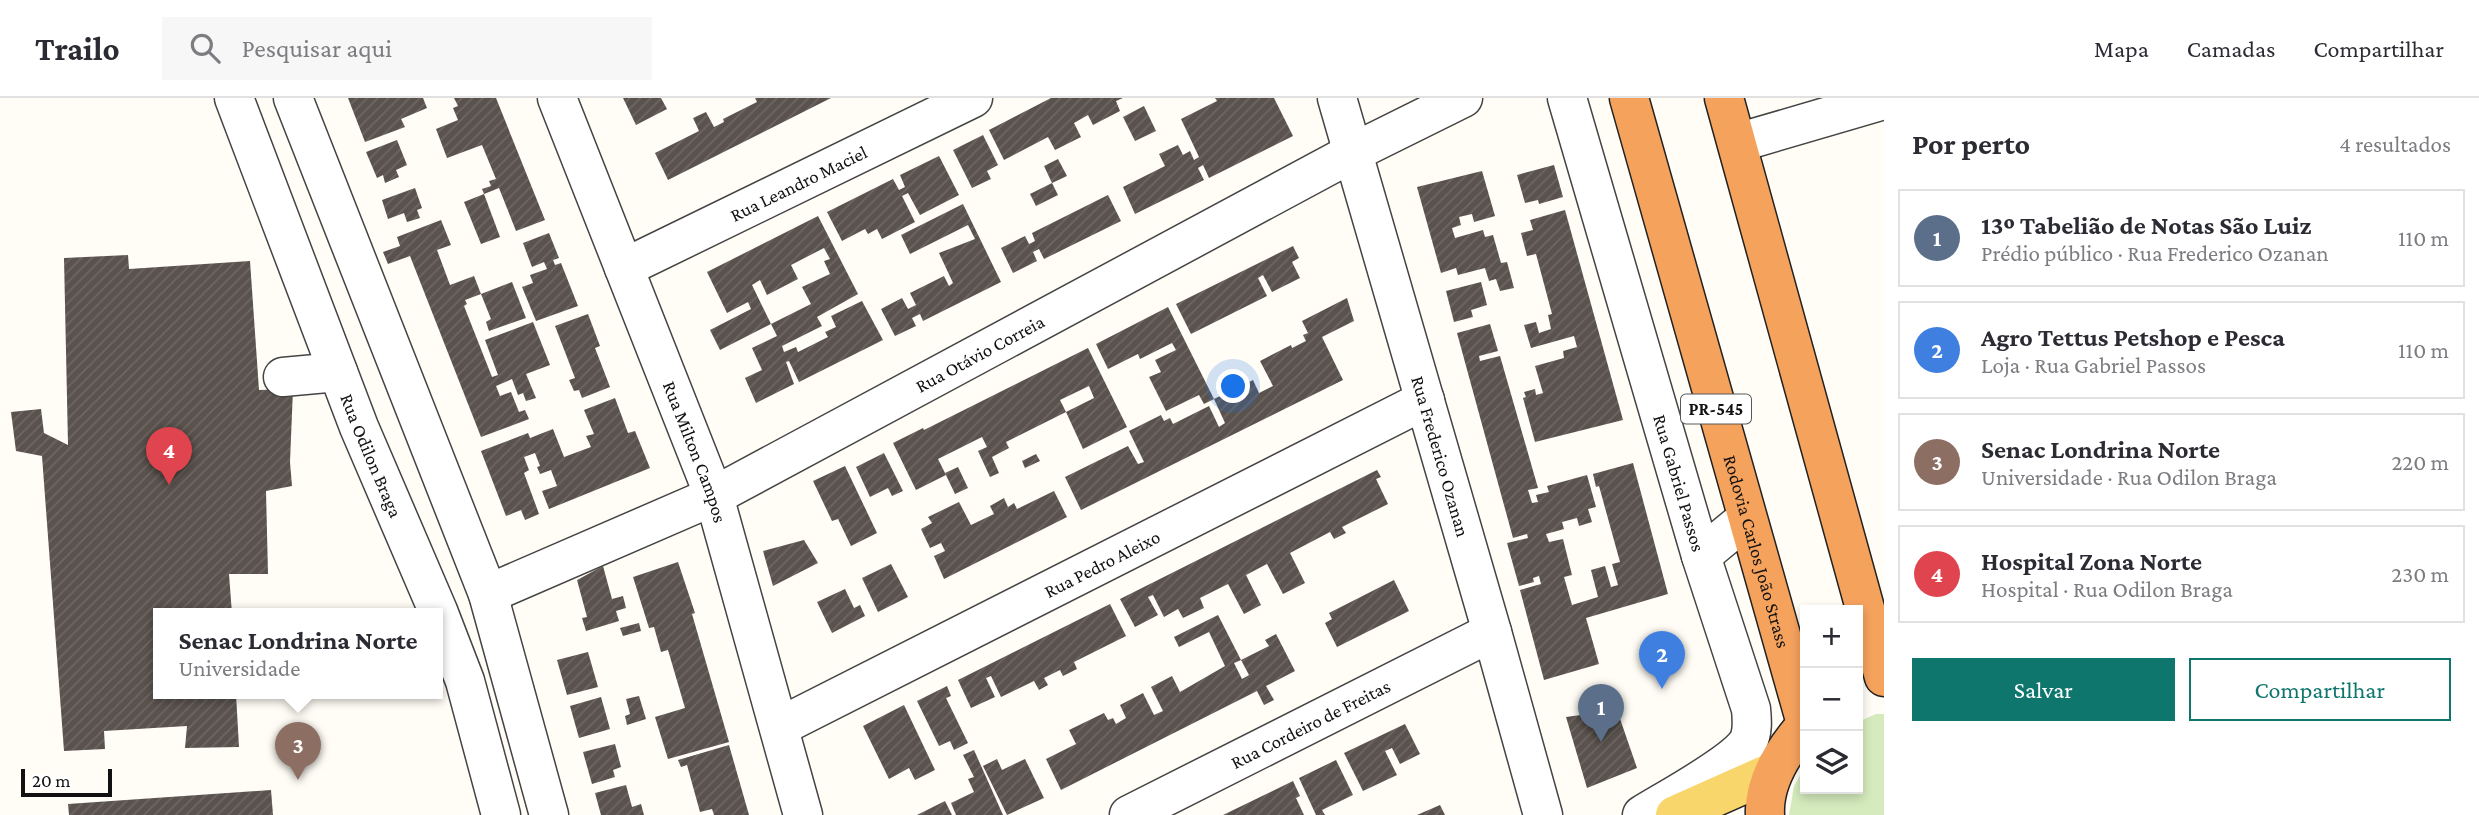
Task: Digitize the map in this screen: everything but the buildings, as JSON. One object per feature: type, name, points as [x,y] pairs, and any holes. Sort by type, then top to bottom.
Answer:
[{"type":"highway","name":"Rodovia Carlos João Strass","points":[[1629,98],[1800,703]]},
{"type":"highway","points":[[1724,98],[1884,677]]},
{"type":"highway","points":[[1863,695],[1884,689]]},
{"type":"highway","points":[[1765,815],[1764,808],[1774,771],[1788,746],[1801,731]]},
{"type":"main road","points":[[1675,815],[1774,771]]},
{"type":"street","name":"Rua Odilon Braga","points":[[234,98],[341,380],[437,608]]},
{"type":"street","points":[[293,98],[488,594],[549,815]]},
{"type":"street","name":"Rua Milton Campos","points":[[557,98],[714,496],[803,815]]},
{"type":"street","name":"Rua Leandro Maciel","points":[[624,268],[973,98]]},
{"type":"street","name":"Rua Frederico Ozanan","points":[[1337,98],[1543,815]]},
{"type":"street","name":"Rua Otávio Correia","points":[[488,594],[714,496],[1352,153],[1463,98]]},
{"type":"street","name":"Rua Gabriel Passos","points":[[1567,98],[1702,556],[1751,709],[1752,724],[1748,742],[1727,762],[1642,815]]},
{"type":"street","points":[[1737,144],[1884,100]]},
{"type":"street","points":[[291,389],[341,380]]},
{"type":"street","name":"Rua Pedro Aleixo","points":[[779,727],[1425,401]]},
{"type":"street","points":[[1702,556],[1747,518]]},
{"type":"street","name":"Rua Odilon Braga","points":[[443,624],[466,681],[501,815]]},
{"type":"street","name":"Rua Cordeiro de Freitas","points":[[1129,815],[1492,632]]},
{"type":"green space","points":[[1876,714],[1884,714],[1884,815],[1789,815],[1794,786],[1800,776],[1800,794],[1863,794],[1863,720]]},
{"type":"place","name":"Hospital Zona Norte","points":[[169,485]]},
{"type":"place","name":"Agro Tettus Petshop e Pesca","points":[[1662,689]]},
{"type":"place","name":"13º Tabelião de Notas São Luiz","points":[[1601,742]]},
{"type":"place","name":"Senac Londrina Norte","points":[[298,780]]}]
